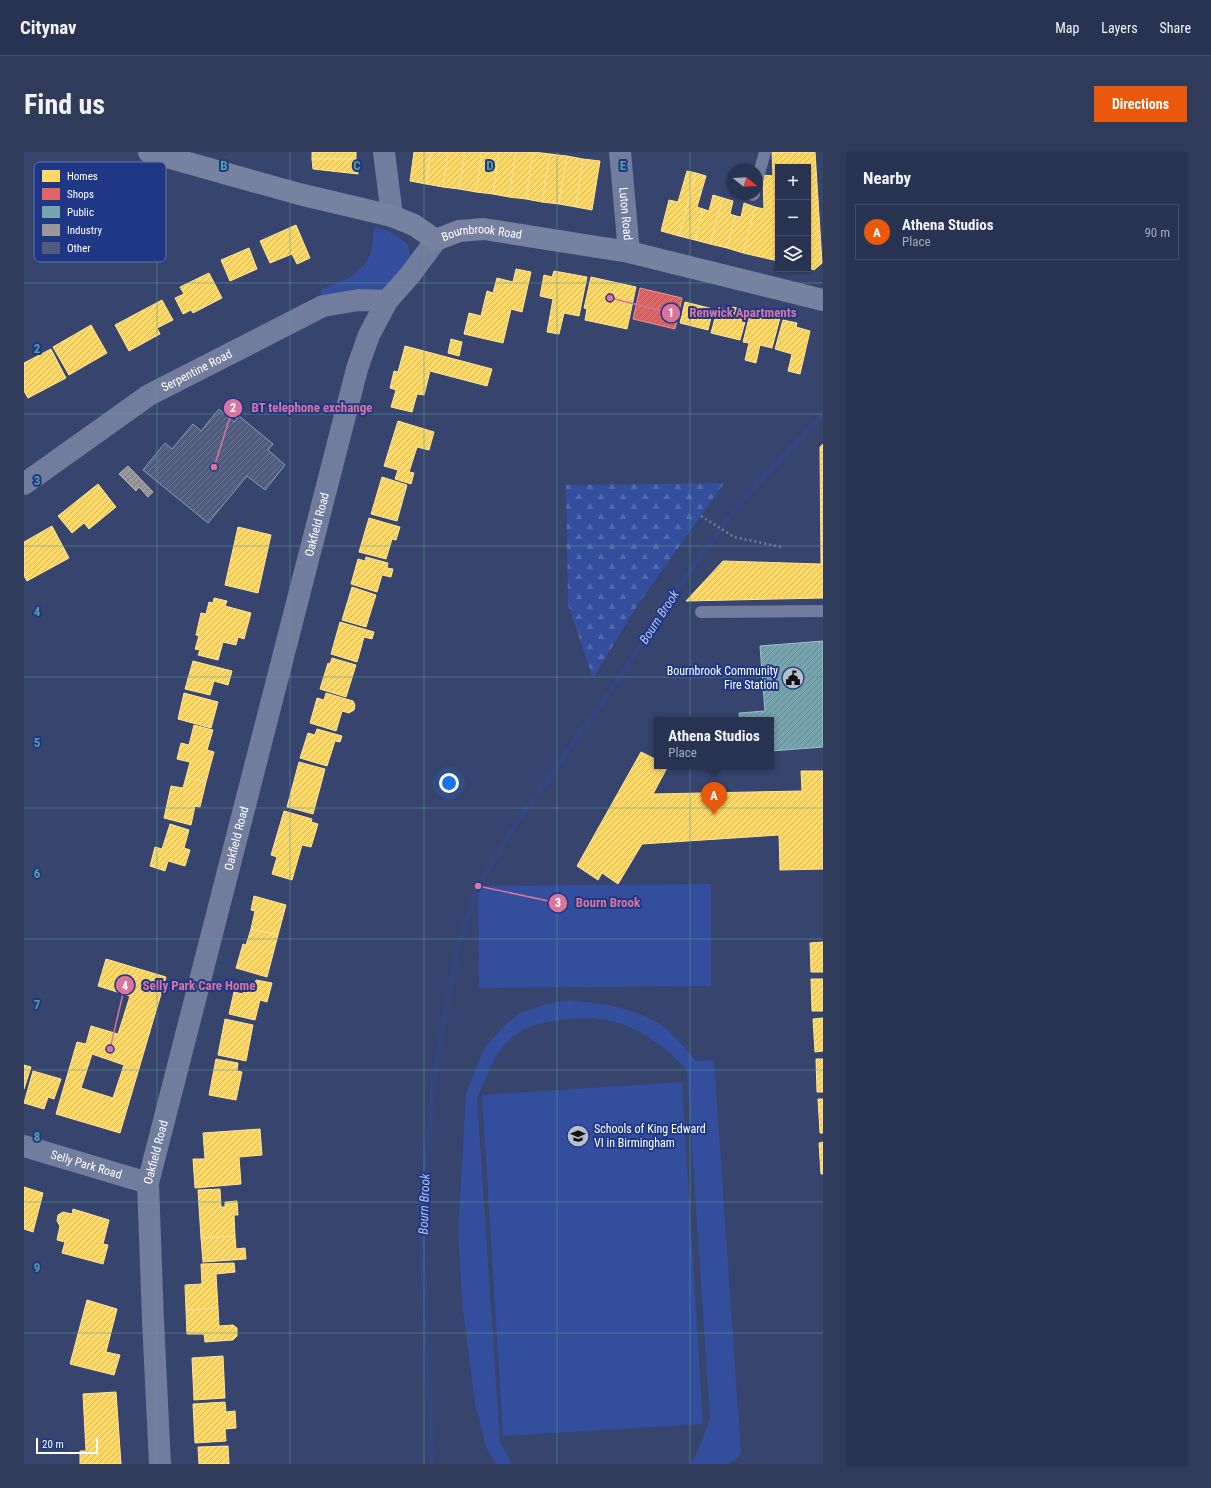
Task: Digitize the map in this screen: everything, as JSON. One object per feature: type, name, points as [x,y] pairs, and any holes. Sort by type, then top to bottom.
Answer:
[{"type":"street","name":"Bournbrook Road","points":[[149,152],[299,194],[392,216],[414,225],[436,240],[459,231],[484,229],[629,252],[823,300]]},
{"type":"street","points":[[384,152],[392,216]]},
{"type":"street","name":"Luton Road","points":[[620,152],[629,252]]},
{"type":"street","name":"Oakfield Road","points":[[160,1464],[152,1321],[148,1183],[357,369],[369,335],[387,301],[410,275],[436,240]]},
{"type":"street","name":"Serpentine Road","points":[[24,484],[149,395],[324,306],[359,300],[387,301]]},
{"type":"street","name":"Selly Park Road","points":[[24,1146],[148,1183]]},
{"type":"lane","points":[[762,164],[765,152]]},
{"type":"lane","points":[[700,612],[823,611]]},
{"type":"path","points":[[701,516],[734,537],[781,547]]},
{"type":"green space","points":[[374,227],[388,231],[408,245],[410,255],[397,282],[388,292],[323,303],[321,289],[348,278],[364,265],[372,248]]},
{"type":"green space","points":[[724,483],[637,606],[593,678],[568,604],[566,485]]},
{"type":"green space","points":[[711,884],[711,986],[479,988],[478,886]]},
{"type":"green space","points":[[569,1000],[606,1005],[642,1015],[664,1027],[677,1039],[696,1061],[714,1060],[741,1454],[729,1464],[690,1464],[697,1453],[710,1419],[687,1070],[673,1056],[643,1034],[628,1026],[594,1018],[575,1018],[542,1023],[521,1031],[499,1051],[477,1099],[500,1442],[512,1464],[496,1464],[486,1447],[475,1404],[463,1310],[458,1235],[466,1094],[486,1046],[504,1026],[520,1013],[546,1004]]},
{"type":"green space","points":[[682,1082],[703,1424],[503,1436],[482,1095]]},
{"type":"building: Homes","points":[[312,152],[356,152],[356,159],[312,159]]},
{"type":"building: Homes","points":[[414,152],[431,152],[426,184],[410,181]]},
{"type":"building: Homes","points":[[431,152],[448,152],[443,187],[426,184]]},
{"type":"building: Homes","points":[[448,152],[465,152],[459,189],[443,187]]},
{"type":"building: Homes","points":[[465,152],[482,152],[476,192],[459,189]]},
{"type":"building: Homes","points":[[482,152],[499,152],[493,194],[476,192]]},
{"type":"building: Homes","points":[[499,152],[516,152],[509,197],[493,194]]},
{"type":"building: Homes","points":[[516,152],[533,152],[526,199],[509,197]]},
{"type":"building: Homes","points":[[533,152],[550,154],[542,202],[526,199]]},
{"type":"building: Homes","points":[[772,152],[815,152],[822,263],[814,270],[811,269],[811,164],[775,164],[775,260],[743,253],[755,207],[764,209],[763,175],[773,176]]},
{"type":"building: Homes","points":[[550,154],[567,156],[559,204],[542,202]]},
{"type":"building: Homes","points":[[567,156],[583,159],[576,207],[559,204]]},
{"type":"building: Homes","points":[[312,159],[356,159],[358,174],[313,169]]},
{"type":"building: Homes","points":[[583,159],[600,161],[592,210],[576,207]]},
{"type":"building: Homes","points":[[687,171],[696,173],[679,236],[661,231],[669,200],[678,202]]},
{"type":"building: Homes","points":[[696,173],[706,176],[697,207],[703,209],[695,240],[679,236]]},
{"type":"building: Homes","points":[[713,195],[723,198],[710,244],[695,240],[703,209],[709,211]]},
{"type":"building: Homes","points":[[723,198],[733,201],[730,214],[736,216],[727,248],[710,244]]},
{"type":"building: Homes","points":[[744,203],[755,207],[743,253],[727,248],[736,216],[741,217]]},
{"type":"building: Homes","points":[[296,225],[310,258],[297,264],[292,254],[270,263],[260,241]]},
{"type":"building: Homes","points":[[249,248],[257,269],[230,281],[221,260]]},
{"type":"building: Homes","points":[[516,269],[531,272],[522,312],[511,309],[503,343],[464,334],[469,313],[481,316],[487,291],[493,293],[497,278],[513,282]]},
{"type":"building: Homes","points":[[554,271],[587,277],[579,316],[564,313],[559,334],[547,332],[553,299],[540,296],[544,275],[552,277]]},
{"type":"building: Homes","points":[[209,273],[222,298],[193,313],[191,310],[183,314],[175,298],[184,294],[180,287]]},
{"type":"building: Homes","points":[[591,277],[636,287],[627,329],[585,320],[587,309],[584,308]]},
{"type":"building: Homes","points":[[162,300],[173,320],[157,328],[160,334],[129,351],[115,325]]},
{"type":"building: Homes","points":[[685,302],[713,309],[708,330],[680,323]]},
{"type":"building: Homes","points":[[718,307],[732,311],[733,307],[748,311],[740,340],[711,333]]},
{"type":"building: Homes","points":[[750,314],[764,318],[765,314],[780,318],[772,348],[760,345],[756,363],[745,360],[749,343],[743,342]]},
{"type":"building: Homes","points":[[783,320],[797,323],[796,327],[810,331],[800,374],[788,371],[792,354],[775,349]]},
{"type":"building: Homes","points":[[91,325],[107,353],[69,375],[53,347]]},
{"type":"building: Homes","points":[[451,339],[462,342],[459,356],[448,353]]},
{"type":"building: Homes","points":[[405,346],[492,369],[487,386],[430,371],[424,395],[417,394],[412,412],[391,407],[396,390],[390,388],[394,371],[398,372]]},
{"type":"building: Homes","points":[[51,349],[66,378],[28,398],[24,391],[24,363]]},
{"type":"building: Homes","points":[[398,421],[434,432],[429,450],[417,447],[409,472],[414,473],[411,484],[395,479],[398,470],[384,466]]},
{"type":"building: Homes","points":[[823,444],[823,598],[686,601],[723,561],[821,564],[820,447]]},
{"type":"building: Homes","points":[[382,477],[407,485],[397,521],[371,514]]},
{"type":"building: Homes","points":[[98,484],[116,507],[89,529],[84,523],[72,533],[58,516]]},
{"type":"building: Homes","points":[[369,518],[400,527],[396,540],[392,539],[386,559],[359,552]]},
{"type":"building: Homes","points":[[52,526],[69,558],[27,581],[24,576],[24,542]]},
{"type":"building: Homes","points":[[238,527],[271,535],[258,593],[225,585]]},
{"type":"building: Homes","points":[[366,557],[388,563],[387,568],[393,569],[391,577],[382,575],[377,592],[351,584],[358,559],[365,561]]},
{"type":"building: Homes","points":[[352,587],[376,595],[366,627],[342,620]]},
{"type":"building: Homes","points":[[214,598],[227,601],[225,606],[251,613],[244,639],[238,637],[236,645],[223,642],[218,660],[198,655],[200,650],[195,649],[199,636],[196,635],[201,613],[206,614],[209,602],[213,603]]},
{"type":"building: Homes","points":[[340,622],[374,632],[372,639],[364,637],[357,662],[331,654]]},
{"type":"building: Homes","points":[[332,658],[356,665],[346,697],[320,689],[328,663],[330,664]]},
{"type":"building: Homes","points":[[193,661],[232,671],[228,685],[214,681],[210,695],[185,689]]},
{"type":"building: Homes","points":[[184,693],[218,702],[211,728],[178,719]]},
{"type":"building: Homes","points":[[326,693],[353,701],[355,705],[354,710],[349,713],[342,711],[336,731],[310,723],[317,698],[324,700]]},
{"type":"building: Homes","points":[[194,725],[213,730],[207,750],[214,752],[206,782],[186,777],[190,762],[177,759],[181,743],[189,745]]},
{"type":"building: Homes","points":[[317,729],[342,736],[340,742],[335,741],[327,766],[300,758],[308,733],[315,735]]},
{"type":"building: Homes","points":[[641,752],[654,758],[654,769],[666,769],[653,794],[802,791],[801,771],[823,771],[823,869],[780,870],[779,835],[642,844],[618,884],[602,873],[598,880],[577,866]]},
{"type":"building: Homes","points":[[299,762],[325,769],[313,814],[287,807]]},
{"type":"building: Homes","points":[[186,777],[206,782],[200,807],[195,806],[191,825],[164,818],[171,786],[183,788]]},
{"type":"building: Homes","points":[[284,811],[312,819],[311,822],[318,824],[311,847],[302,845],[292,880],[272,874],[277,857],[271,855]]},
{"type":"building: Homes","points":[[170,824],[189,830],[184,848],[190,850],[185,866],[168,861],[165,871],[150,866],[155,847],[162,849]]},
{"type":"building: Homes","points":[[254,896],[286,905],[278,935],[251,929],[255,911],[251,910]]},
{"type":"building: Homes","points":[[251,929],[278,935],[267,977],[236,968],[243,944],[246,945]]},
{"type":"building: Homes","points":[[823,942],[823,972],[811,972],[810,943]]},
{"type":"building: Homes","points":[[106,959],[166,977],[120,1133],[56,1114],[77,1042],[86,1044],[91,1026],[118,1034],[130,996],[98,986]],"holes":[[[92,1054],[124,1065],[113,1098],[81,1088]]]},
{"type":"building: Homes","points":[[811,979],[823,979],[823,1011],[812,1011]]},
{"type":"building: Homes","points":[[256,980],[272,983],[267,1002],[260,1000],[255,1020],[229,1014],[234,992],[243,994],[244,988],[254,990]]},
{"type":"building: Homes","points":[[823,1018],[823,1051],[815,1052],[813,1019]]},
{"type":"building: Homes","points":[[225,1019],[253,1025],[246,1061],[218,1055]]},
{"type":"building: Homes","points":[[216,1059],[238,1063],[237,1071],[242,1072],[236,1100],[209,1095]]},
{"type":"building: Homes","points":[[816,1059],[823,1059],[823,1092],[817,1092]]},
{"type":"building: Homes","points":[[24,1065],[31,1067],[24,1089]]},
{"type":"building: Homes","points":[[33,1071],[61,1079],[54,1099],[48,1097],[44,1109],[24,1103]]},
{"type":"building: Homes","points":[[818,1099],[823,1099],[823,1133],[820,1133]]},
{"type":"building: Homes","points":[[260,1129],[262,1155],[239,1157],[241,1184],[195,1188],[193,1159],[205,1159],[203,1133]]},
{"type":"building: Homes","points":[[823,1142],[823,1174],[821,1174],[819,1143]]},
{"type":"building: Homes","points":[[24,1187],[43,1193],[33,1232],[24,1229]]},
{"type":"building: Homes","points":[[220,1189],[221,1207],[225,1207],[225,1202],[237,1201],[238,1215],[234,1215],[235,1236],[201,1238],[198,1190]]},
{"type":"building: Homes","points":[[73,1209],[109,1220],[103,1244],[108,1245],[103,1264],[62,1253],[65,1242],[57,1240],[60,1226],[57,1221],[58,1215],[63,1212],[72,1214]]},
{"type":"building: Homes","points":[[235,1236],[236,1249],[245,1248],[246,1259],[203,1262],[201,1238]]},
{"type":"building: Homes","points":[[234,1263],[235,1272],[216,1274],[218,1308],[186,1310],[185,1285],[202,1284],[201,1264]]},
{"type":"building: Homes","points":[[87,1300],[117,1309],[106,1352],[120,1355],[114,1375],[70,1364]]},
{"type":"building: Homes","points":[[218,1308],[219,1326],[233,1325],[237,1328],[237,1336],[233,1340],[205,1342],[204,1334],[187,1334],[186,1310]]},
{"type":"building: Homes","points":[[223,1356],[225,1398],[194,1400],[192,1358]]},
{"type":"building: Homes","points":[[116,1392],[121,1464],[80,1464],[80,1451],[86,1451],[83,1394]]},
{"type":"building: Homes","points":[[225,1402],[226,1412],[235,1411],[236,1428],[225,1429],[226,1441],[195,1443],[193,1404]]},
{"type":"building: Homes","points":[[228,1446],[229,1464],[199,1464],[198,1447]]},
{"type":"building: Shops","points":[[640,288],[682,298],[675,329],[633,319]]},
{"type":"building: Public","name":"Bournbrook Community Fire Station","points":[[823,641],[823,747],[774,751],[774,717],[740,717],[739,713],[765,711],[760,646]]},
{"type":"building: Industry","points":[[128,466],[153,492],[148,497],[139,487],[136,491],[119,474]]},
{"type":"building: Other","points":[[219,409],[234,422],[239,416],[273,444],[268,450],[285,465],[265,490],[247,476],[208,523],[143,470],[165,443],[172,449],[193,424],[201,431]]},
{"type":"waterway","name":"Bourn Brook","points":[[432,1464],[421,1210],[436,1062],[459,943],[478,886],[513,828],[623,673],[679,586],[738,505],[823,415]]},
{"type":"place","name":"Renwick Apartments","points":[[610,298]]},
{"type":"place","name":"BT telephone exchange","points":[[214,467]]},
{"type":"place","name":"Bournbrook Community Fire Station","points":[[793,678]]},
{"type":"place","name":"Athena Studios","points":[[714,815]]},
{"type":"place","name":"Bourn Brook","points":[[478,886]]},
{"type":"place","name":"Selly Park Care Home","points":[[110,1049]]},
{"type":"place","name":"Schools of King Edward VI in Birmingham","points":[[578,1136]]}]
